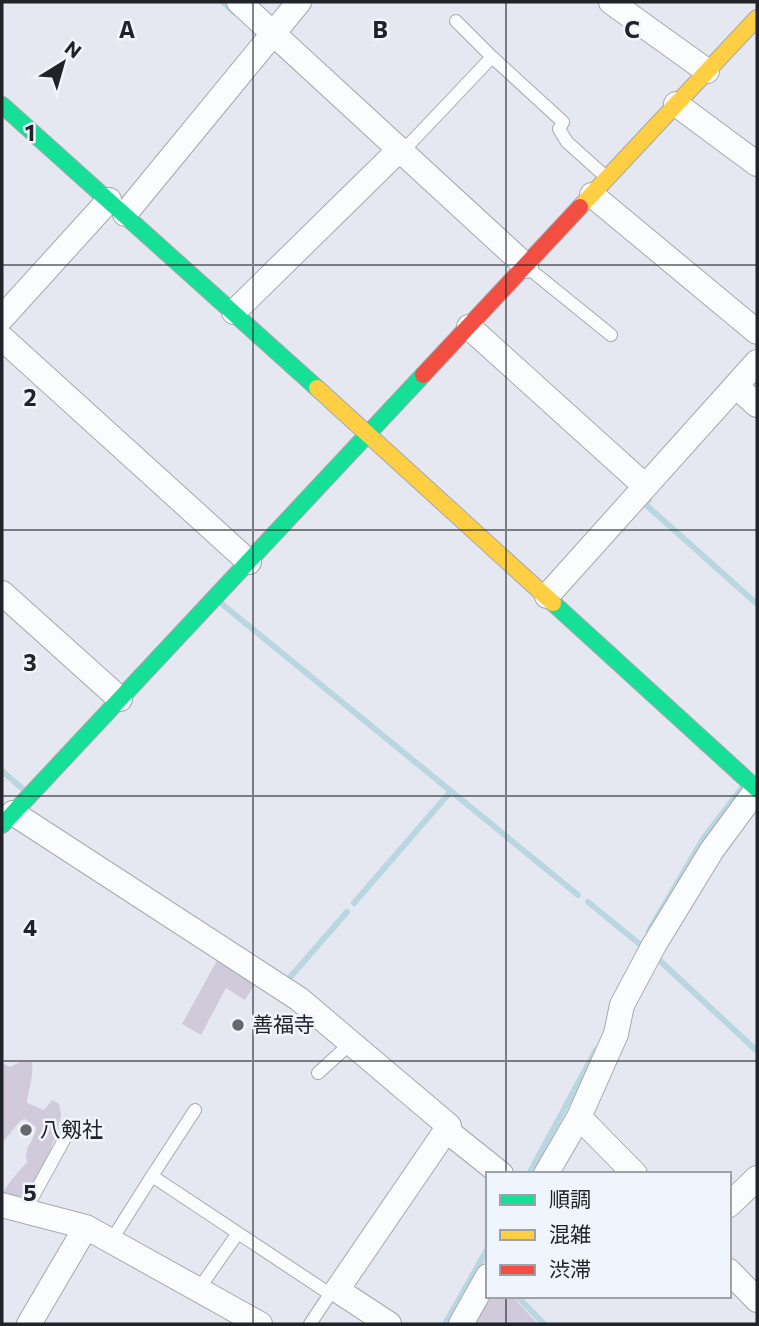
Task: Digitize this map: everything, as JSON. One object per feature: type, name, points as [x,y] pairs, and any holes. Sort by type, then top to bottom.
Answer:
[{"type":"street","points":[[239,2],[526,266]]},
{"type":"street","points":[[2,318],[117,207],[299,2]]},
{"type":"street","points":[[611,2],[707,71]]},
{"type":"street","points":[[389,1324],[333,1292],[449,1126],[299,999],[8,819],[757,18]]},
{"type":"street","points":[[2,104],[369,434],[757,789],[712,850],[654,945],[622,1005],[616,1034],[579,1117],[547,1172]]},
{"type":"street","points":[[676,104],[757,164]]},
{"type":"street","points":[[234,312],[401,150]]},
{"type":"street","points":[[600,186],[757,332]]},
{"type":"street","points":[[469,327],[646,486]]},
{"type":"street","points":[[2,338],[249,562]]},
{"type":"street","points":[[547,596],[757,362]]},
{"type":"street","points":[[736,386],[757,405]]},
{"type":"street","points":[[2,593],[120,699]]},
{"type":"street","points":[[579,1117],[633,1172]]},
{"type":"street","points":[[446,1130],[498,1172]]},
{"type":"street","points":[[731,1203],[757,1178]]},
{"type":"street","points":[[13,1208],[86,1227],[260,1324]]},
{"type":"street","points":[[29,1324],[86,1227]]},
{"type":"street","points":[[731,1273],[757,1300]]},
{"type":"street","points":[[461,1324],[486,1280]]},
{"type":"lane","points":[[456,21],[564,122],[559,129],[600,186]]},
{"type":"lane","points":[[401,150],[492,57]]},
{"type":"lane","points":[[526,266],[611,335]]},
{"type":"lane","points":[[318,1073],[351,1042]]},
{"type":"lane","points":[[111,1241],[195,1110]]},
{"type":"lane","points":[[13,1208],[65,1138]]},
{"type":"lane","points":[[152,1176],[333,1292],[310,1324]]},
{"type":"lane","points":[[198,1290],[238,1233]]},
{"type":"shaded area","points":[[220,955],[258,979],[245,1000],[226,988],[201,1035],[182,1024]]},
{"type":"shaded area","points":[[20,1062],[32,1062],[27,1103],[44,1110],[52,1100],[59,1104],[61,1115],[52,1145],[35,1182],[24,1195],[17,1197],[3,1193],[27,1162],[28,1148],[36,1127],[25,1119],[21,1120],[2,1143],[2,1063],[10,1067]]},
{"type":"shaded area","points":[[487,1298],[514,1298],[538,1324],[472,1324]]},
{"type":"waterway","points":[[223,2],[234,12]]},
{"type":"waterway","points":[[649,500],[645,504],[757,604]]},
{"type":"waterway","points":[[222,604],[578,895]]},
{"type":"waterway","points":[[2,771],[23,789]]},
{"type":"waterway","points":[[649,931],[703,839],[741,789]]},
{"type":"waterway","points":[[354,903],[451,791]]},
{"type":"waterway","points":[[588,902],[642,946]]},
{"type":"waterway","points":[[283,982],[285,983],[347,912]]},
{"type":"waterway","points":[[658,959],[757,1051]]},
{"type":"waterway","points":[[530,1172],[596,1050]]},
{"type":"waterway","points":[[445,1324],[486,1252]]},
{"type":"waterway","points":[[519,1298],[544,1324]]},
{"type":"traffic: fast","points":[[2,105],[317,388]]},
{"type":"traffic: fast","points":[[2,825],[423,375]]},
{"type":"traffic: fast","points":[[553,603],[757,789]]},
{"type":"traffic: slow","points":[[580,207],[757,18]]},
{"type":"traffic: slow","points":[[317,388],[553,603]]},
{"type":"traffic: jam","points":[[423,375],[580,207]]},
{"type":"place","name":"善福寺","points":[[238,1025]]},
{"type":"place","name":"八剱社","points":[[26,1130]]}]
